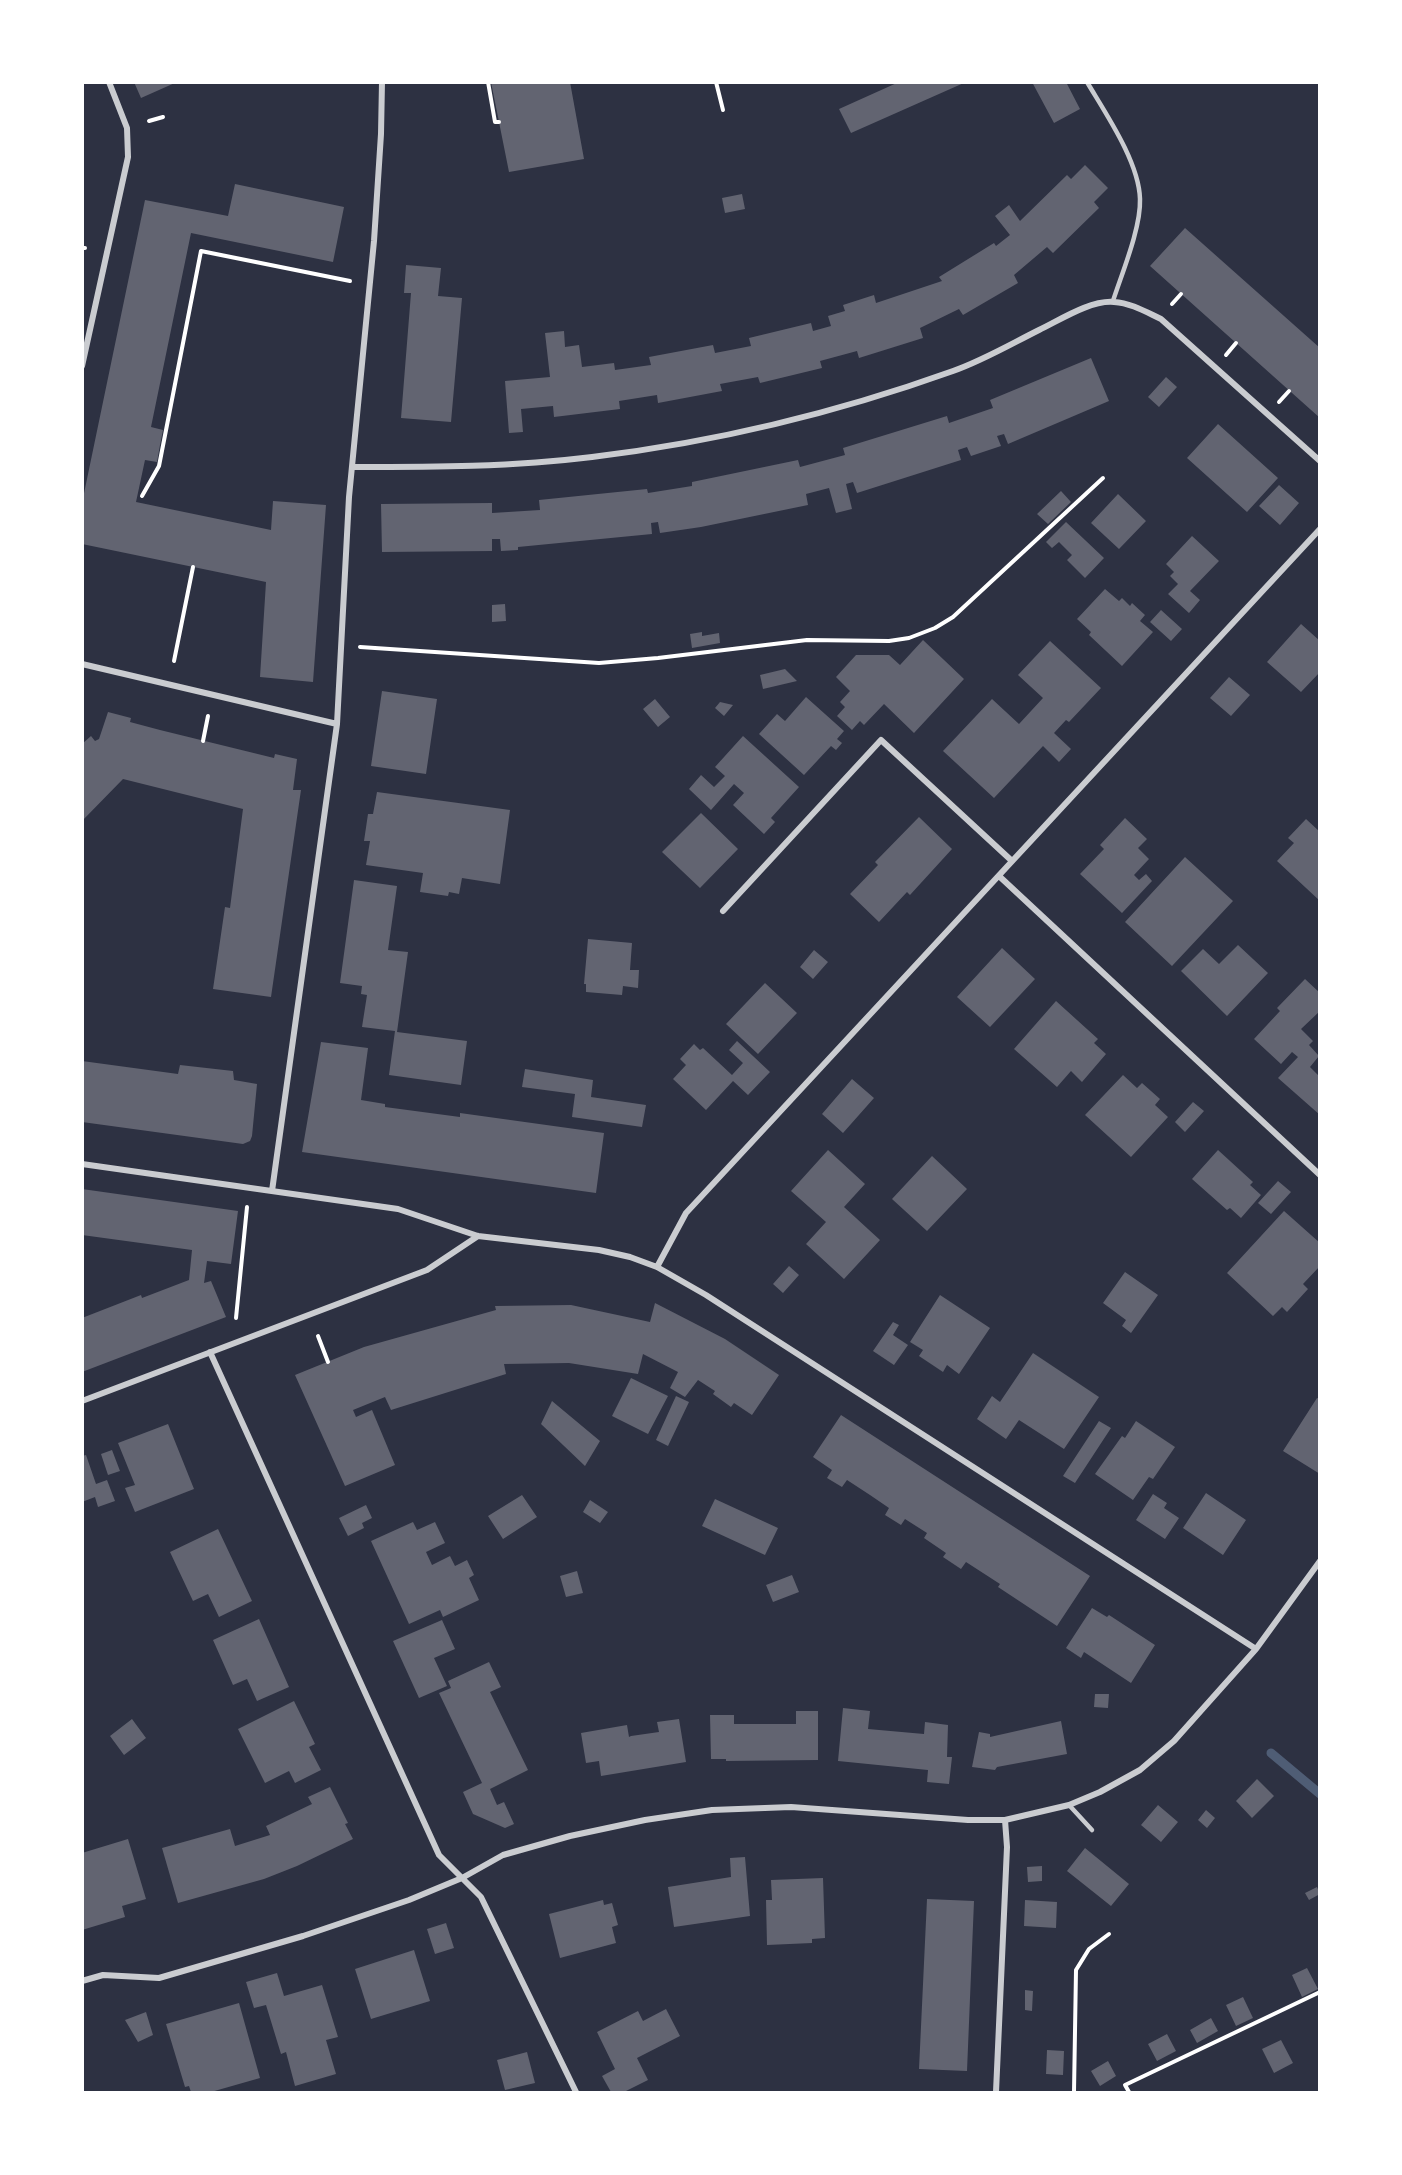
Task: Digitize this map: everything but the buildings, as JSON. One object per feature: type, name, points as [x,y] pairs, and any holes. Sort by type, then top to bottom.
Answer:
[{"type":"street","points":[[82,366],[128,157],[127,128],[109,82]]},
{"type":"street","points":[[272,1191],[337,724],[352,467],[374,240],[381,134],[381,82]]},
{"type":"street","points":[[352,467],[501,465],[591,458],[697,441],[790,421],[851,405],[958,369],[1087,307],[1113,301],[1132,305],[1161,319],[1320,461]]},
{"type":"street","points":[[657,1267],[686,1213],[1320,529]]},
{"type":"street","points":[[82,664],[337,724]]},
{"type":"street","points":[[723,910],[881,740],[1012,861]]},
{"type":"street","points":[[999,876],[1320,1175]]},
{"type":"street","points":[[82,1164],[398,1209],[478,1236],[599,1251],[630,1257],[657,1267],[706,1294],[1256,1650]]},
{"type":"street","points":[[82,1401],[427,1270],[478,1236]]},
{"type":"street","points":[[210,1352],[439,1855],[481,1897],[576,2092]]},
{"type":"street","points":[[82,1982],[103,1975],[159,1978],[303,1936],[409,1900],[462,1878],[503,1855],[570,1836],[645,1820],[712,1810],[791,1807],[968,1820],[1005,1820],[1069,1805],[1100,1792],[1140,1770],[1174,1741],[1256,1650],[1320,1561]]},
{"type":"street","points":[[996,2092],[1007,1847],[1005,1820]]},
{"type":"lane","points":[[1087,82],[1122,142],[1137,179],[1140,199],[1138,219],[1113,301]]},
{"type":"lane","points":[[1069,1805],[1092,1830]]},
{"type":"path","points":[[488,82],[495,122],[499,122]]},
{"type":"path","points":[[716,82],[723,110]]},
{"type":"path","points":[[148,122],[162,117]]},
{"type":"path","points":[[142,496],[159,466],[201,251],[350,281]]},
{"type":"path","points":[[1170,306],[1181,294]]},
{"type":"path","points":[[1225,356],[1236,343]]},
{"type":"path","points":[[1278,403],[1289,391]]},
{"type":"path","points":[[360,647],[599,663],[807,640],[889,641],[909,638],[935,628],[953,617],[1103,478]]},
{"type":"path","points":[[174,661],[193,567]]},
{"type":"path","points":[[203,741],[208,716]]},
{"type":"path","points":[[236,1318],[247,1207]]},
{"type":"path","points":[[318,1336],[328,1362]]},
{"type":"path","points":[[1074,2092],[1076,1970],[1089,1949],[1109,1934]]},
{"type":"path","points":[[1129,2092],[1125,2085],[1320,1992]]},
{"type":"waterway","points":[[1271,1753],[1320,1794]]}]
